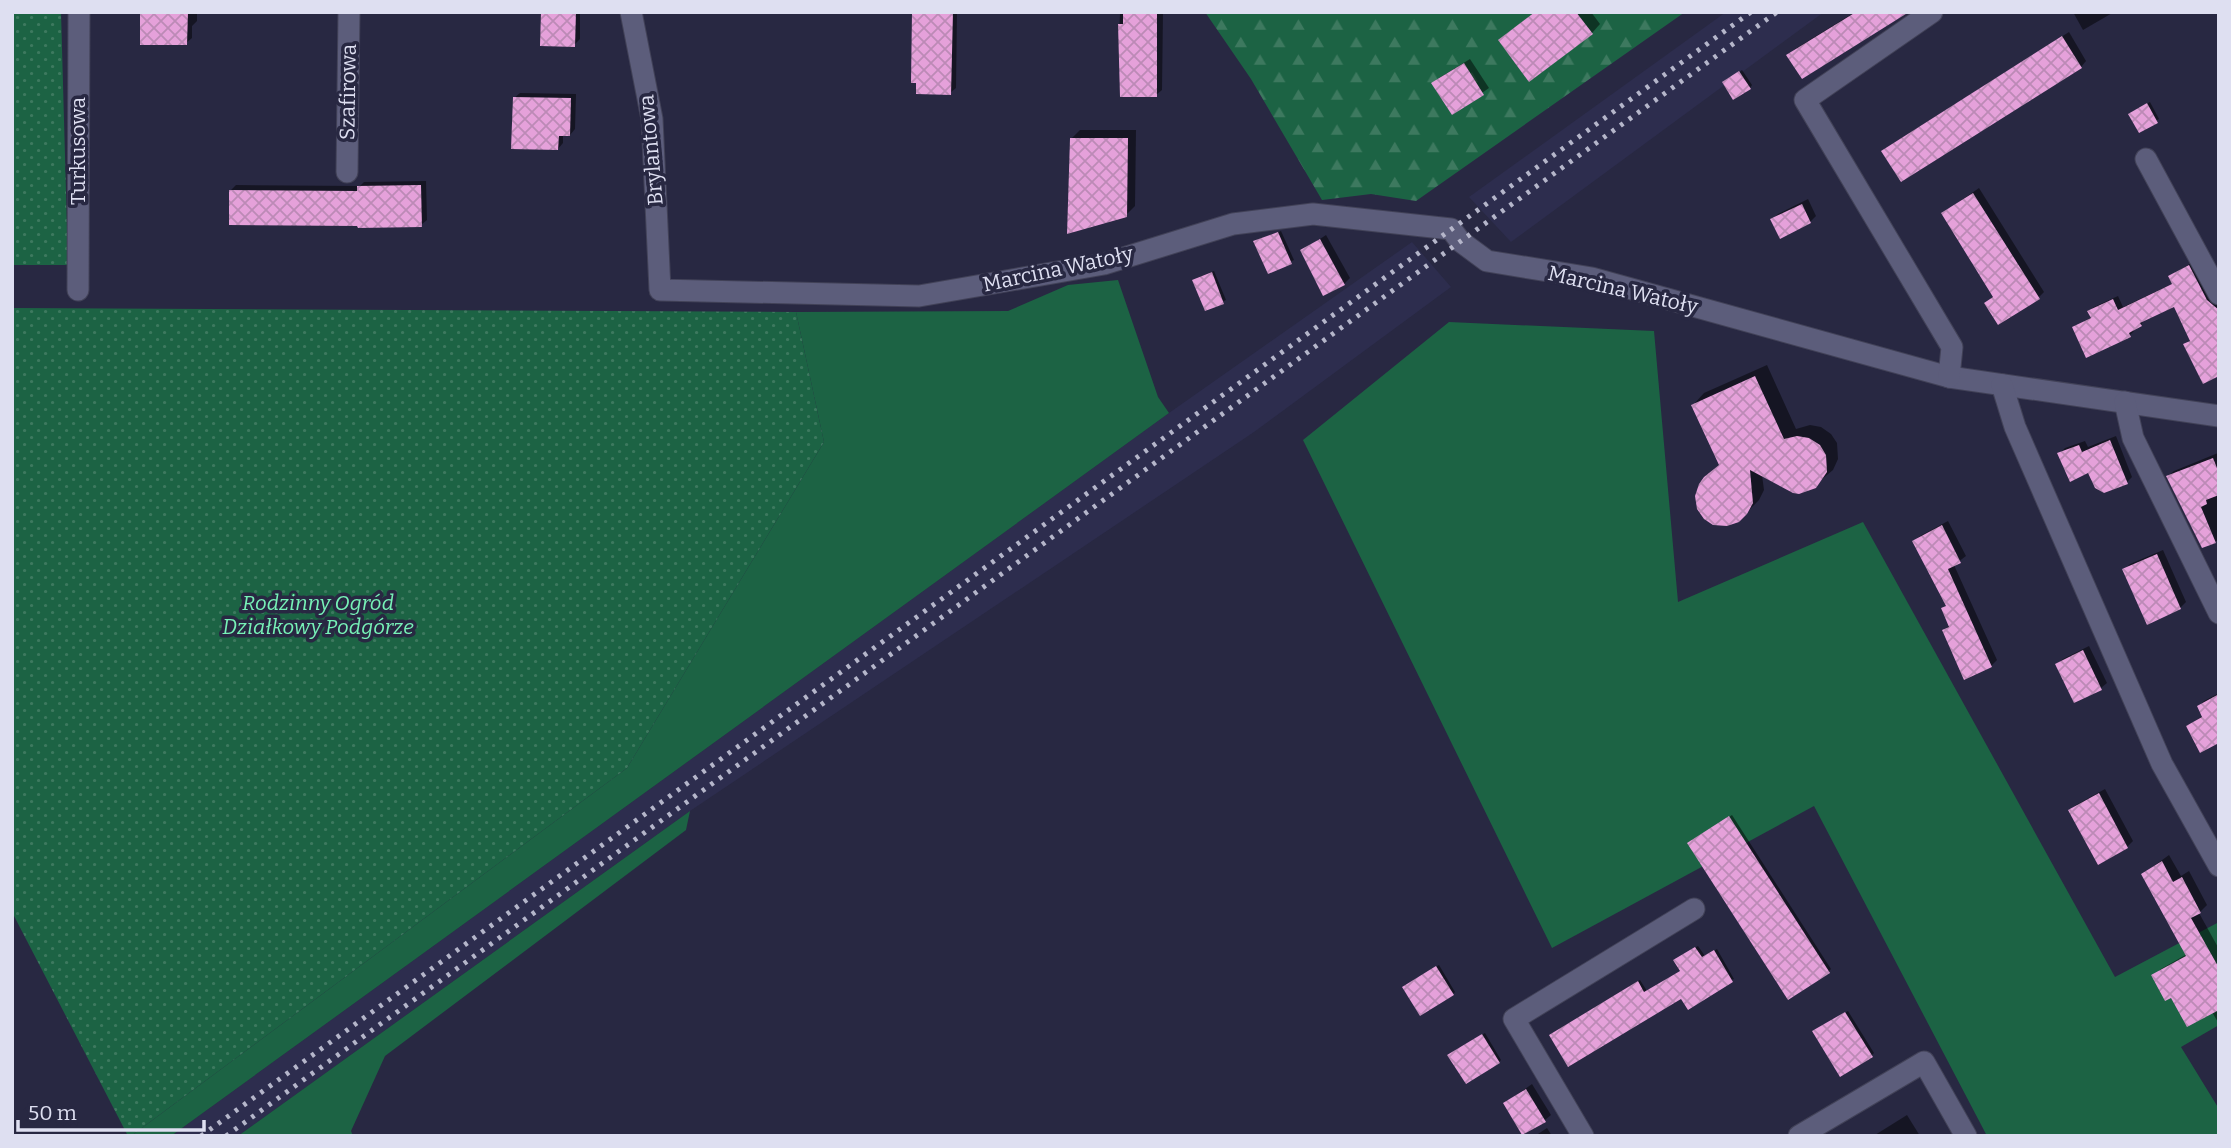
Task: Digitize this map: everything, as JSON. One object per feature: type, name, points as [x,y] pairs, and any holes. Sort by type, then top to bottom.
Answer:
[{"type":"street","name":"Turkusowa","points":[[78,290],[79,12]]},
{"type":"street","name":"Szafirowa","points":[[347,172],[349,12]]},
{"type":"street","name":"Brylantowa","points":[[631,12],[652,119],[660,290]]},
{"type":"street","points":[[1932,12],[1805,100],[1952,347],[1949,377]]},
{"type":"street","points":[[2146,159],[2219,295]]},
{"type":"street","name":"Marcina Watoły","points":[[660,290],[919,296],[1104,264],[1233,224],[1313,214],[1451,229],[1460,241],[1487,261],[1592,278],[1949,377],[2219,416]]},
{"type":"street","points":[[2002,385],[2015,427],[2162,764],[2219,866]]},
{"type":"street","points":[[2124,402],[2133,438],[2219,613]]},
{"type":"street","points":[[1583,1136],[1514,1018],[1694,909]]},
{"type":"street","points":[[1799,1136],[1924,1062],[1966,1136]]},
{"type":"shaded area","points":[[1726,12],[1824,12],[1511,242],[1469,197]]},
{"type":"shaded area","points":[[1412,242],[1451,287],[1254,432],[690,811],[238,1136],[171,1136],[1169,413]]},
{"type":"green space","points":[[12,12],[61,12],[68,265],[12,265]]},
{"type":"green space","points":[[1205,12],[1685,12],[1416,201],[1371,194],[1322,200],[1251,79]]},
{"type":"green space","points":[[1118,280],[1158,397],[1169,413],[171,1136],[131,1136],[627,768],[824,442],[796,312],[1008,311],[1068,285]]},
{"type":"green space","name":"Rodzinny Ogród Działkowy Podgórze","points":[[12,308],[796,312],[824,442],[627,768],[131,1136],[128,1136],[12,912]]},
{"type":"green space","points":[[1449,322],[1654,331],[1678,602],[1863,522],[2115,977],[2219,922],[2219,1025],[2181,1047],[2219,1109],[2219,1136],[1987,1136],[1814,806],[1552,948],[1303,440]]},
{"type":"green space","points":[[690,811],[686,830],[385,1056],[351,1131],[353,1136],[238,1136]]},
{"type":"building","points":[[140,12],[188,12],[187,45],[140,45]]},
{"type":"building","points":[[541,12],[576,12],[575,47],[540,46]]},
{"type":"building","points":[[912,12],[953,12],[951,95],[916,94],[916,83],[911,83]]},
{"type":"building","points":[[1123,12],[1157,12],[1157,97],[1120,97],[1118,24],[1123,24]]},
{"type":"building","points":[[1535,12],[1576,12],[1593,34],[1529,82],[1498,40]]},
{"type":"building","points":[[1856,12],[1909,12],[1802,79],[1786,55]]},
{"type":"building","points":[[2062,36],[2082,68],[1901,182],[1881,151]]},
{"type":"building","points":[[1464,63],[1484,95],[1452,115],[1431,83]]},
{"type":"building","points":[[1739,71],[1751,89],[1733,100],[1722,82]]},
{"type":"building","points":[[513,97],[571,98],[570,136],[559,136],[558,150],[511,149]]},
{"type":"building","points":[[2147,103],[2158,123],[2139,133],[2128,114]]},
{"type":"building","points":[[1070,138],[1128,138],[1127,217],[1067,234]]},
{"type":"building","points":[[421,185],[422,227],[229,225],[229,190],[357,191],[357,186]]},
{"type":"building","points":[[1973,193],[2040,299],[1998,325],[1984,303],[1993,297],[1941,213]]},
{"type":"building","points":[[1802,204],[1811,223],[1780,239],[1770,219]]},
{"type":"building","points":[[1278,232],[1292,264],[1268,274],[1253,241]]},
{"type":"building","points":[[1320,239],[1345,285],[1323,296],[1300,250]]},
{"type":"building","points":[[2189,265],[2207,300],[2219,310],[2219,376],[2203,384],[2183,344],[2190,341],[2174,307],[2140,323],[2142,326],[2129,333],[2131,337],[2086,358],[2072,327],[2091,318],[2087,311],[2113,299],[2118,310],[2172,284],[2168,276]]},
{"type":"building","points":[[1212,272],[1224,304],[1205,311],[1192,280]]},
{"type":"building","points":[[1755,376],[1784,439],[1797,436],[1809,438],[1820,445],[1826,455],[1827,472],[1816,488],[1799,494],[1750,470],[1753,503],[1747,514],[1739,522],[1727,526],[1713,525],[1704,519],[1697,509],[1695,496],[1704,477],[1719,465],[1691,405]]},
{"type":"building","points":[[2110,440],[2128,484],[2104,493],[2095,488],[2088,473],[2070,482],[2057,453],[2079,445],[2082,452]]},
{"type":"building","points":[[2213,458],[2219,473],[2219,495],[2206,500],[2207,504],[2201,507],[2216,543],[2202,548],[2166,476]]},
{"type":"building","points":[[1942,525],[1961,563],[1948,569],[1992,667],[1964,680],[1942,630],[1949,627],[1941,608],[1946,606],[1912,541]]},
{"type":"building","points":[[2157,554],[2181,609],[2147,625],[2122,569]]},
{"type":"building","points":[[2083,650],[2102,690],[2074,703],[2055,664]]},
{"type":"building","points":[[2219,694],[2219,747],[2217,744],[2200,753],[2186,726],[2202,717],[2197,706]]},
{"type":"building","points":[[2099,793],[2128,848],[2098,865],[2068,810]]},
{"type":"building","points":[[1729,816],[1830,973],[1788,1000],[1687,843]]},
{"type":"building","points":[[2162,861],[2173,882],[2182,877],[2201,913],[2191,918],[2219,968],[2219,1010],[2187,1027],[2171,998],[2165,1001],[2151,975],[2186,956],[2141,874]]},
{"type":"building","points":[[1695,947],[1702,957],[1714,950],[1733,982],[1688,1010],[1681,999],[1568,1067],[1549,1035],[1638,981],[1644,992],[1680,971],[1673,960]]},
{"type":"building","points":[[1436,966],[1454,995],[1420,1016],[1402,987]]},
{"type":"building","points":[[1845,1012],[1873,1057],[1840,1077],[1812,1031]]},
{"type":"building","points":[[1482,1034],[1500,1063],[1466,1084],[1447,1055]]},
{"type":"building","points":[[1526,1089],[1546,1122],[1522,1135],[1503,1103]]},
{"type":"railway","points":[[201,1136],[1751,12]]},
{"type":"railway","points":[[226,1136],[1777,12]]}]
